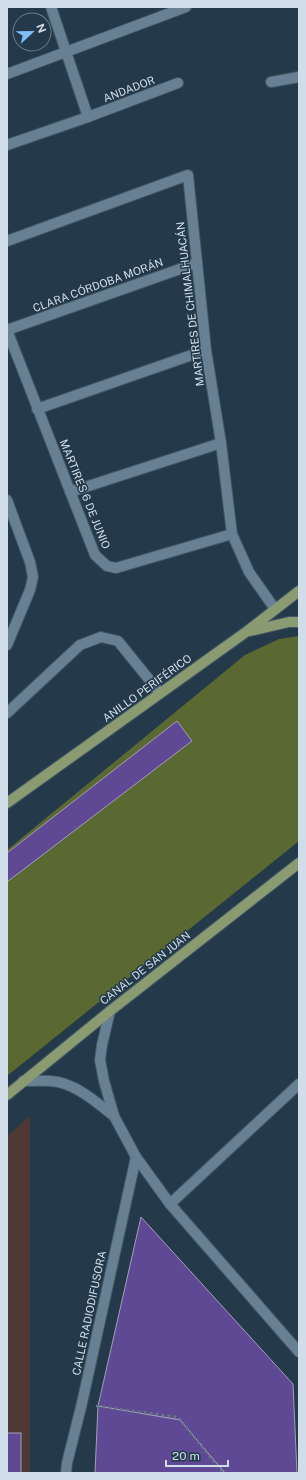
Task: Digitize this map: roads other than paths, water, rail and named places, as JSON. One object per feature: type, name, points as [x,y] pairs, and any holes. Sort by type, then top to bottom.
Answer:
[{"type":"main road","name":"ANILLO PERIFÉRICO","points":[[7,803],[246,632],[299,591]]},
{"type":"main road","points":[[246,632],[290,622],[299,622]]},
{"type":"main road","name":"CANAL DE SAN JUAN","points":[[7,1095],[110,1010],[299,863]]},
{"type":"street","points":[[51,7],[88,117]]},
{"type":"street","points":[[7,74],[186,7]]},
{"type":"street","points":[[271,82],[299,77]]},
{"type":"street","name":"ANDADOR","points":[[7,145],[88,117],[178,83]]},
{"type":"street","name":"MARTIRES DE CHIMALHUACÁN","points":[[7,241],[188,175],[206,350],[221,443],[232,534],[249,572],[275,609]]},
{"type":"street","name":"CLARA CÓRDOBA MORÁN","points":[[7,330],[197,263]]},
{"type":"street","name":"MARTIRES 6 DE JUNIO","points":[[7,330],[95,555],[107,566],[116,568],[232,534]]},
{"type":"street","points":[[37,409],[206,350]]},
{"type":"street","points":[[70,492],[221,443]]},
{"type":"street","points":[[7,500],[30,562],[33,577],[30,590],[7,645]]},
{"type":"street","points":[[7,713],[80,645],[101,637],[118,641],[160,693]]},
{"type":"street","points":[[110,1010],[100,1060],[104,1081],[114,1116],[136,1157],[170,1204],[299,1352]]},
{"type":"street","points":[[23,1081],[57,1082],[71,1086],[114,1116]]},
{"type":"street","points":[[170,1204],[299,1084]]},
{"type":"street","name":"CALLE RADIODIFUSORA","points":[[66,1473],[136,1157]]}]
